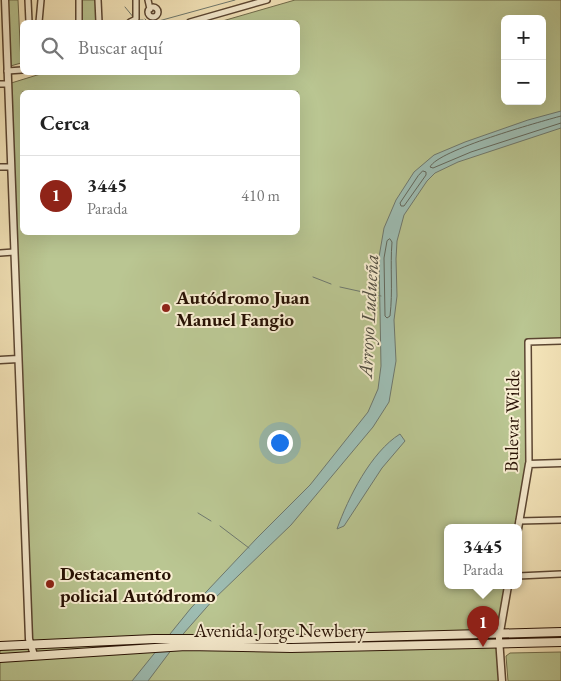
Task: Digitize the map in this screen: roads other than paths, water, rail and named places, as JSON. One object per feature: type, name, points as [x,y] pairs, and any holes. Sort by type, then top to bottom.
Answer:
[{"type":"main road","name":"Avenida Jorge Newbery","points":[[0,646],[192,638],[293,639],[561,632]]},
{"type":"main road","name":"Avenida Jorge Newbery","points":[[0,658],[147,647],[291,648],[561,642]]},
{"type":"street","points":[[5,0],[29,640],[34,655]]},
{"type":"street","points":[[28,0],[29,20]]},
{"type":"street","points":[[40,20],[41,0]]},
{"type":"street","points":[[79,0],[79,20]]},
{"type":"street","points":[[98,0],[99,20]]},
{"type":"street","points":[[136,0],[136,20]]},
{"type":"street","points":[[148,0],[150,9]]},
{"type":"street","points":[[197,20],[268,0]]},
{"type":"street","points":[[8,71],[20,70]]},
{"type":"street","points":[[0,84],[8,84]]},
{"type":"street","points":[[0,167],[11,167]]},
{"type":"street","points":[[0,253],[14,252]]},
{"type":"street","name":"Bulevar Wilde","points":[[519,524],[529,464],[528,342],[561,341]]},
{"type":"street","points":[[0,360],[18,359]]},
{"type":"street","points":[[529,464],[561,463]]},
{"type":"street","points":[[519,521],[561,520]]},
{"type":"street","points":[[522,576],[561,574]]},
{"type":"street","points":[[502,681],[500,634],[508,589]]},
{"type":"water","name":"Arroyo Ludueña","points":[[561,111],[561,128],[458,162],[435,173],[427,181],[404,215],[397,241],[397,296],[394,320],[396,361],[389,402],[373,427],[291,525],[213,600],[184,633],[148,681],[132,681],[191,608],[310,485],[368,412],[378,389],[381,366],[379,257],[384,228],[396,200],[414,172],[434,155],[465,142],[528,120]]},
{"type":"water","points":[[400,434],[405,441],[382,468],[344,526],[337,529],[354,490],[370,464],[389,442]]},
{"type":"waterway","points":[[162,20],[235,0]]},
{"type":"waterway","points":[[125,7],[134,18]]},
{"type":"waterway","points":[[137,20],[143,20]]},
{"type":"waterway","points":[[313,277],[331,284]]},
{"type":"waterway","points":[[340,287],[381,296]]},
{"type":"waterway","points":[[198,513],[211,521]]},
{"type":"waterway","points":[[220,526],[249,548]]},
{"type":"place","name":"Autódromo Juan Manuel Fangio","points":[[166,308]]},
{"type":"place","name":"Destacamento policial Autódromo","points":[[50,584]]},
{"type":"place","name":"3445","points":[[483,647]]}]
